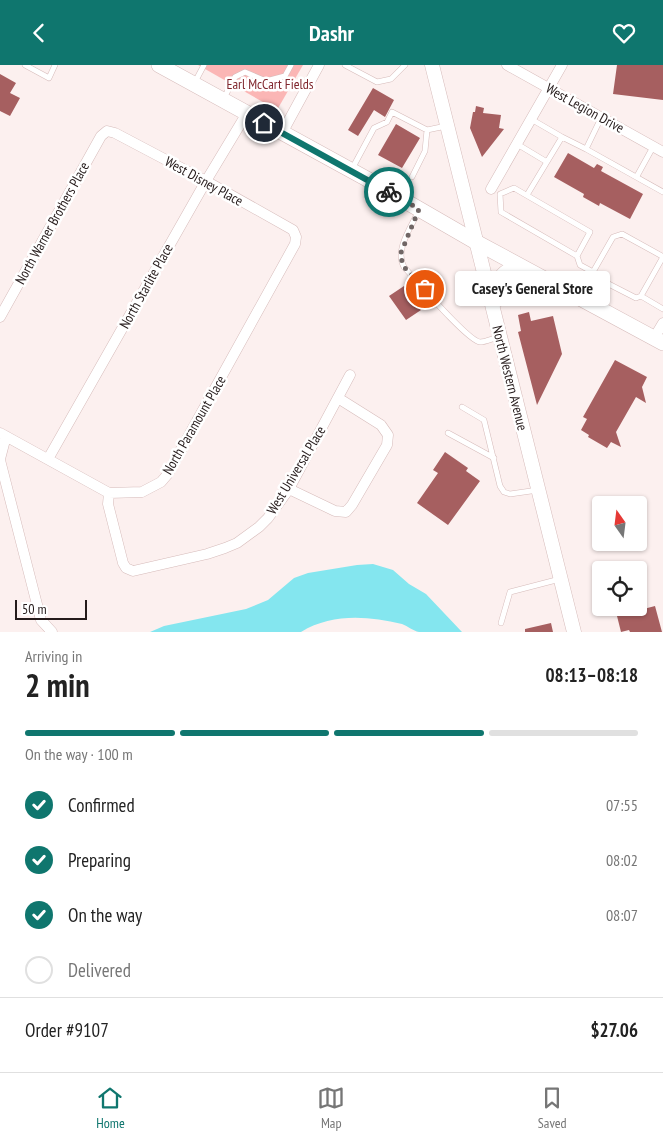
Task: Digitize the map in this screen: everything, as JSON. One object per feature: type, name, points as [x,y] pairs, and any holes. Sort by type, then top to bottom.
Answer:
[{"type":"main road","points":[[163,66],[476,242],[659,340]]},
{"type":"street","points":[[282,133],[319,65]]},
{"type":"street","name":"North Western Avenue","points":[[432,65],[574,632]]},
{"type":"street","points":[[495,192],[517,144],[562,65]]},
{"type":"street","name":"West Legion Drive","points":[[511,66],[663,152]]},
{"type":"street","name":"North Starlite Place","points":[[48,459],[206,181],[247,113]]},
{"type":"street","name":"West Disney Place","points":[[107,131],[115,133],[206,181],[293,230],[296,237]]},
{"type":"street","name":"North Warner Brothers Place","points":[[0,317],[101,136],[107,131]]},
{"type":"street","name":"North Paramount Place","points":[[109,493],[142,492],[161,482],[167,475],[295,245],[296,237]]},
{"type":"street","points":[[498,330],[496,285],[500,276],[509,271],[520,269],[535,273]]},
{"type":"street","points":[[659,340],[663,323]]},
{"type":"street","name":"West Universal Place","points":[[109,493],[108,504],[123,563],[126,568],[133,571],[207,554],[237,543],[268,518],[289,489],[350,375]]},
{"type":"street","points":[[289,489],[336,511],[346,512],[387,445],[388,435],[380,425],[338,398]]},
{"type":"street","points":[[52,632],[41,620],[0,459],[3,434],[109,493]]},
{"type":"lane","points":[[25,65],[49,78],[55,65]]},
{"type":"lane","points":[[194,84],[204,65]]},
{"type":"lane","points":[[223,100],[235,77],[245,72],[266,81],[285,76],[291,65]]},
{"type":"lane","points":[[345,65],[377,82],[390,79],[405,65]]},
{"type":"lane","points":[[351,171],[374,128],[387,122],[392,112],[427,130],[447,125]]},
{"type":"lane","points":[[586,149],[602,117]]},
{"type":"lane","points":[[531,119],[663,191]]},
{"type":"lane","points":[[412,177],[425,151],[427,130]]},
{"type":"lane","points":[[527,195],[562,137]]},
{"type":"lane","points":[[517,144],[547,162]]},
{"type":"lane","points":[[637,176],[653,146]]},
{"type":"lane","points":[[577,256],[590,233],[514,188],[495,192],[501,212],[577,256],[580,265],[594,274],[636,298],[641,296],[662,257],[622,234],[613,237],[594,274],[583,299]]},
{"type":"lane","points":[[419,209],[402,249],[401,259],[404,267],[445,312],[474,339],[482,342],[498,330]]},
{"type":"lane","points":[[641,296],[663,309]]},
{"type":"lane","points":[[462,407],[484,420],[500,486],[504,492],[510,494],[538,490]]},
{"type":"lane","points":[[448,433],[494,458]]},
{"type":"lane","points":[[501,623],[510,592],[561,579]]},
{"type":"green space","name":"Earl McCart Fields","points":[[198,65],[303,65],[277,110]]},
{"type":"water","points":[[373,564],[393,570],[409,584],[426,594],[462,632],[419,632],[402,624],[389,621],[350,618],[325,622],[301,632],[150,632],[164,626],[246,609],[268,600],[294,578],[308,573]]},
{"type":"building","points":[[617,65],[663,65],[663,100],[613,94]]},
{"type":"building","points":[[0,74],[16,83],[10,93],[20,98],[10,116],[0,111]]},
{"type":"building","points":[[373,88],[394,100],[385,117],[374,110],[358,136],[348,130]]},
{"type":"building","points":[[476,106],[484,108],[483,113],[501,115],[499,128],[504,129],[482,157],[470,128]]},
{"type":"building","points":[[396,124],[420,138],[402,168],[378,155]]},
{"type":"building","points":[[568,153],[594,168],[597,164],[603,167],[601,171],[643,194],[630,219],[600,203],[599,206],[583,197],[584,194],[554,177]]},
{"type":"building","points":[[404,286],[421,310],[406,320],[389,296]]},
{"type":"building","points":[[529,312],[531,321],[553,316],[562,354],[537,405],[518,332],[521,331],[518,315]]},
{"type":"building","points":[[615,360],[647,377],[642,387],[646,403],[636,397],[616,432],[621,447],[611,442],[607,448],[588,437],[589,435],[581,430],[587,419],[583,417]]},
{"type":"building","points":[[445,452],[468,468],[466,471],[480,481],[448,525],[417,503],[438,473],[433,470]]},
{"type":"building","points":[[655,606],[662,632],[630,632],[629,630],[621,632],[617,616],[647,616],[647,608]]},
{"type":"building","points":[[551,623],[553,632],[525,632],[525,629]]},
{"type":"way so far","points":[[389,192],[419,209],[400,255],[404,267],[425,289]]},
{"type":"place","name":"Casey's General Store","points":[[425,289]]},
{"type":"route","points":[[264,123],[389,192]]}]
